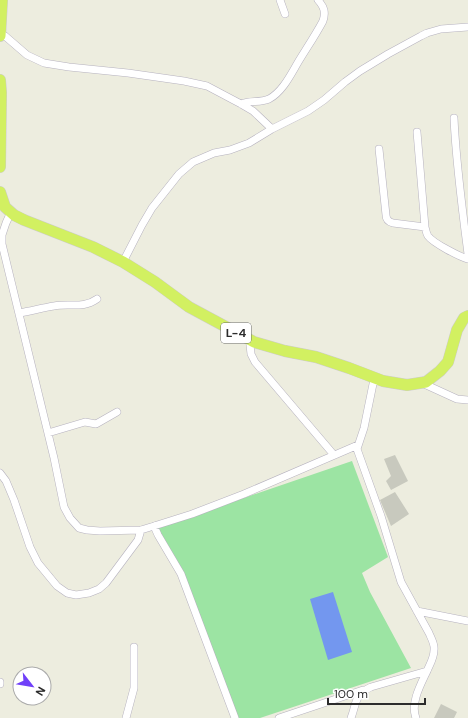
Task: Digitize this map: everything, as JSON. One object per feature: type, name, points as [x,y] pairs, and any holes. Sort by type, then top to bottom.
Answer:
[{"type":"main road","points":[[0,34],[2,0]]},
{"type":"main road","points":[[0,80],[0,167]]},
{"type":"main road","name":"L-4","points":[[0,192],[5,207],[14,215],[93,247],[123,262],[155,282],[189,307],[254,342],[284,351],[316,357],[383,381],[407,385],[426,382],[440,371],[448,362],[457,330],[464,318],[468,316]]},
{"type":"street","points":[[280,0],[285,14]]},
{"type":"street","points":[[241,104],[262,101],[270,98],[276,94],[288,80],[323,21],[324,10],[322,4],[318,0]]},
{"type":"street","points":[[123,262],[146,218],[179,174],[193,162],[207,155],[230,150],[249,143],[272,129],[308,111],[345,82],[388,54],[421,36],[448,28],[468,27]]},
{"type":"street","points":[[0,34],[5,36],[26,55],[44,63],[128,73],[207,86],[253,111],[272,129]]},
{"type":"street","points":[[454,118],[458,173],[468,254]]},
{"type":"street","points":[[417,132],[425,227],[428,236],[436,243],[468,259]]},
{"type":"street","points":[[380,149],[387,219],[393,223],[425,227]]},
{"type":"street","points":[[11,212],[1,238],[2,244],[48,433],[64,507],[70,518],[79,528],[100,531],[141,530],[192,514],[244,494],[358,445]]},
{"type":"street","points":[[19,313],[56,306],[84,305],[91,303],[97,298]]},
{"type":"street","points":[[254,342],[250,345],[251,354],[255,362],[334,455]]},
{"type":"street","points":[[383,381],[377,379],[373,384],[364,428],[357,449],[381,516],[401,582],[429,632],[435,649],[417,694],[415,707],[416,718]]},
{"type":"street","points":[[422,383],[468,404]]},
{"type":"street","points":[[457,399],[468,400]]},
{"type":"street","points":[[48,433],[84,422],[96,424],[117,412]]},
{"type":"street","points":[[0,473],[6,481],[30,547],[38,563],[57,586],[67,593],[76,595],[89,593],[106,583],[138,540],[141,530]]},
{"type":"street","points":[[154,526],[181,574],[236,718]]},
{"type":"street","points":[[417,611],[468,622]]},
{"type":"street","points":[[126,718],[134,688],[134,647]]},
{"type":"street","points":[[278,718],[372,687],[427,672]]},
{"type":"street","points":[[351,718],[355,702],[364,690]]},
{"type":"green space","points":[[352,461],[388,557],[362,573],[370,592],[411,668],[260,718],[234,718],[208,641],[155,524],[197,514]]},
{"type":"water","points":[[333,592],[352,652],[328,660],[310,599]]},
{"type":"building","points":[[395,455],[408,481],[391,490],[386,481],[391,476],[384,459]]},
{"type":"building","points":[[395,492],[409,514],[391,526],[380,500]]},
{"type":"building","points":[[441,704],[457,712],[454,718],[434,718]]}]
